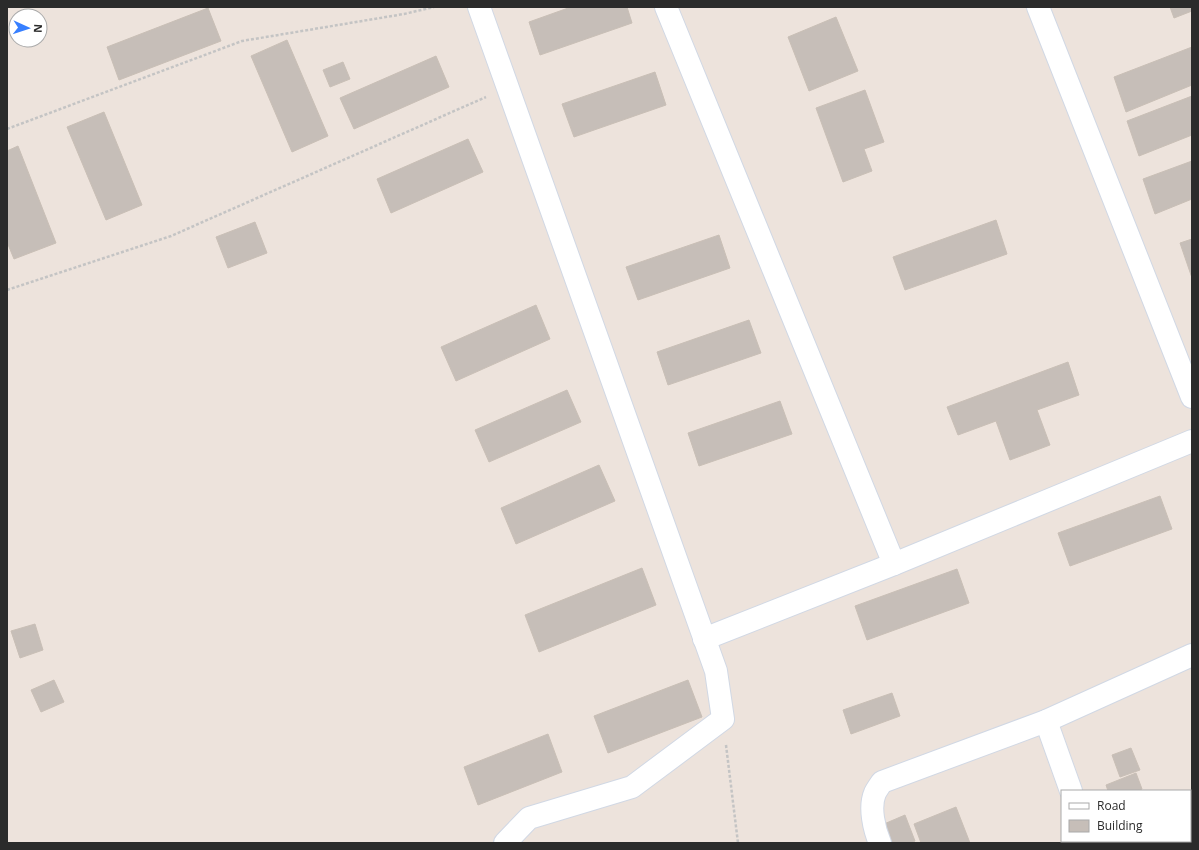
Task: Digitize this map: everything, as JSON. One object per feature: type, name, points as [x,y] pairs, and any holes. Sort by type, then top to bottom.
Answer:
[{"type":"street","points":[[479,7],[716,671],[723,719],[632,787],[529,818],[505,843]]},
{"type":"street","points":[[666,7],[894,564]]},
{"type":"street","points":[[1038,7],[1192,397]]},
{"type":"street","points":[[704,639],[894,564],[1192,441]]},
{"type":"street","points":[[880,843],[876,833],[872,811],[874,794],[882,782],[1046,721],[1192,655]]},
{"type":"street","points":[[1046,721],[1071,790]]},
{"type":"path","points":[[7,129],[242,41],[404,14],[434,7]]},
{"type":"path","points":[[7,290],[171,236],[508,88]]},
{"type":"path","points":[[723,719],[738,843]]},
{"type":"building","points":[[571,7],[627,7],[632,23],[540,55],[529,22]]},
{"type":"building","points":[[1170,7],[1192,7],[1192,11],[1174,18]]},
{"type":"building","points":[[208,8],[221,41],[119,80],[107,47]]},
{"type":"building","points":[[836,17],[858,71],[809,91],[788,37]]},
{"type":"building","points":[[287,40],[328,136],[292,152],[251,56]]},
{"type":"building","points":[[1192,47],[1192,85],[1126,112],[1114,77]]},
{"type":"building","points":[[436,56],[449,87],[354,129],[340,98]]},
{"type":"building","points":[[343,62],[350,79],[330,87],[323,70]]},
{"type":"building","points":[[655,72],[666,105],[574,137],[562,104]]},
{"type":"building","points":[[865,90],[884,142],[864,149],[872,171],[843,182],[816,108]]},
{"type":"building","points":[[1192,96],[1192,135],[1139,156],[1127,121]]},
{"type":"building","points":[[104,112],[142,205],[106,220],[67,127]]},
{"type":"building","points":[[468,139],[483,172],[391,213],[377,179]]},
{"type":"building","points":[[18,146],[56,243],[14,259],[7,242],[7,151]]},
{"type":"building","points":[[1192,161],[1192,199],[1155,214],[1143,179]]},
{"type":"building","points":[[996,220],[1007,254],[905,290],[893,257]]},
{"type":"building","points":[[255,222],[267,253],[228,268],[216,237]]},
{"type":"building","points":[[719,235],[730,268],[638,300],[626,267]]},
{"type":"building","points":[[1192,239],[1192,278],[1180,243]]},
{"type":"building","points":[[536,305],[550,339],[456,381],[441,347]]},
{"type":"building","points":[[749,320],[761,353],[668,385],[657,352]]},
{"type":"building","points":[[1068,362],[1079,395],[1037,410],[1050,445],[1010,460],[996,421],[958,435],[947,407]]},
{"type":"building","points":[[567,390],[581,422],[489,462],[475,430]]},
{"type":"building","points":[[780,401],[792,434],[699,466],[688,433]]},
{"type":"building","points":[[599,465],[615,501],[516,544],[501,508]]},
{"type":"building","points":[[1160,496],[1172,529],[1070,566],[1058,533]]},
{"type":"building","points":[[642,568],[656,605],[539,652],[525,615]]},
{"type":"building","points":[[957,569],[969,603],[867,640],[855,606]]},
{"type":"building","points":[[35,624],[43,650],[20,658],[11,631]]},
{"type":"building","points":[[54,680],[64,702],[41,712],[31,690]]},
{"type":"building","points":[[688,680],[702,717],[608,753],[594,716]]},
{"type":"building","points":[[892,693],[900,716],[851,734],[843,710]]},
{"type":"building","points":[[548,734],[562,772],[478,805],[464,767]]},
{"type":"building","points":[[1131,748],[1140,770],[1120,777],[1112,755]]},
{"type":"building","points":[[1136,773],[1142,789],[1108,790],[1106,785]]},
{"type":"building","points":[[956,807],[970,843],[921,843],[914,824]]},
{"type":"building","points":[[905,815],[915,841],[911,843],[891,843],[884,824]]}]
